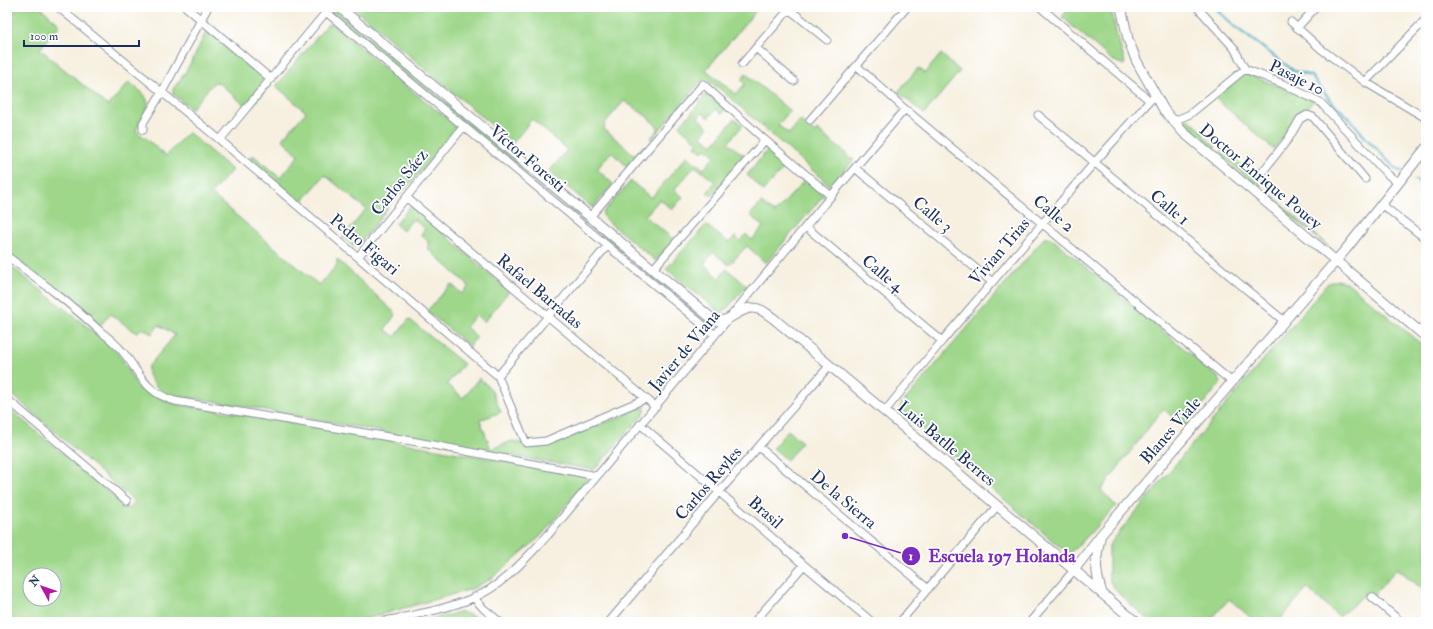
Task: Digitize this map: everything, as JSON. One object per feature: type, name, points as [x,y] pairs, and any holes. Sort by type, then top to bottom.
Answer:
[{"type":"street","points":[[7,12],[12,7]]},
{"type":"street","name":"Pedro Figari","points":[[58,7],[220,140],[498,376],[526,443],[546,441],[645,399]]},
{"type":"street","points":[[186,7],[271,79]]},
{"type":"street","points":[[143,130],[144,123],[208,7]]},
{"type":"street","name":"Víctor Foresti","points":[[320,7],[715,335]]},
{"type":"street","name":"Víctor Foresti","points":[[339,7],[590,218],[715,320],[725,320],[731,316]]},
{"type":"street","points":[[810,120],[907,7]]},
{"type":"street","points":[[1040,7],[1152,98]]},
{"type":"street","name":"Doctor Enrique Pouey","points":[[1121,7],[1128,39],[1152,98],[1195,142],[1426,337]]},
{"type":"street","name":"Pasaje 10","points":[[1197,7],[1234,48],[1245,69],[1283,84],[1320,102],[1386,173],[1398,183]]},
{"type":"street","points":[[1297,28],[1316,7]]},
{"type":"street","points":[[742,64],[790,8],[827,40]]},
{"type":"street","points":[[220,140],[326,12]]},
{"type":"street","points":[[1365,82],[1426,19]]},
{"type":"street","points":[[1291,22],[1321,49],[1365,82],[1426,118]]},
{"type":"street","points":[[756,48],[794,81]]},
{"type":"street","name":"Calle 2","points":[[857,66],[905,109],[1232,382]]},
{"type":"street","points":[[1174,121],[1190,114],[1245,69]]},
{"type":"street","points":[[590,218],[703,84],[765,140],[831,196]]},
{"type":"street","name":"Vivian Trias","points":[[885,411],[992,282],[1152,98]]},
{"type":"street","name":"Javier de Viana","points":[[381,622],[444,607],[474,598],[506,577],[522,562],[548,536],[640,424],[656,407],[905,109]]},
{"type":"street","name":"Calle 1","points":[[1038,115],[1284,321]]},
{"type":"street","points":[[1260,175],[1289,138],[1300,119],[1307,115],[1313,117],[1365,179]]},
{"type":"street","name":"Carlos Sáez","points":[[358,257],[464,126]]},
{"type":"street","points":[[653,269],[765,140]]},
{"type":"street","name":"Blanes Viale","points":[[1030,622],[1074,570],[1100,536],[1336,260],[1426,148]]},
{"type":"street","name":"Calle 3","points":[[855,168],[992,282]]},
{"type":"street","name":"Pasaje 10","points":[[1386,173],[1398,183]]},
{"type":"street","name":"Rafael Barradas","points":[[407,198],[656,407]]},
{"type":"street","points":[[1381,204],[1426,239]]},
{"type":"street","name":"Calle 4","points":[[806,227],[942,341]]},
{"type":"street","points":[[498,376],[607,246]]},
{"type":"street","points":[[7,256],[55,292],[100,331],[122,352],[150,389],[164,398],[402,439],[597,476]]},
{"type":"street","name":"Luis Batlle Berres","points":[[731,316],[747,308],[753,308],[758,309],[773,318],[1136,622]]},
{"type":"street","name":"Carlos Reyles","points":[[609,622],[719,492],[830,365]]},
{"type":"street","points":[[7,399],[127,501]]},
{"type":"street","name":"Brasil","points":[[640,424],[872,622]]},
{"type":"street","name":"De la Sierra","points":[[759,447],[928,589]]},
{"type":"street","points":[[900,622],[997,506]]},
{"type":"street","points":[[1100,536],[1096,568],[1102,593]]},
{"type":"street","points":[[754,622],[804,565]]},
{"type":"street","points":[[1372,597],[1401,622]]},
{"type":"street","points":[[474,598],[484,609],[500,622]]},
{"type":"green space","points":[[20,7],[40,7],[60,25],[40,49],[108,106],[129,82],[144,94],[149,104],[136,130],[166,156],[188,132],[232,170],[211,194],[319,285],[337,265],[337,259],[396,314],[385,329],[395,337],[409,319],[464,364],[447,384],[463,398],[479,378],[491,389],[501,412],[480,420],[491,449],[512,441],[538,447],[555,444],[588,429],[623,416],[635,408],[645,407],[645,412],[594,470],[254,408],[171,396],[160,390],[148,375],[148,367],[175,335],[159,325],[152,334],[142,328],[137,333],[110,314],[100,326],[7,252],[7,206],[9,203],[7,201],[7,21]]},
{"type":"green space","points":[[323,7],[332,7],[458,113],[464,121],[471,124],[710,322],[712,326],[707,325],[619,250]]},
{"type":"green space","points":[[352,7],[759,7],[706,70],[736,94],[745,84],[741,80],[746,74],[790,111],[778,125],[789,134],[800,120],[815,133],[817,130],[854,160],[830,186],[720,89],[707,80],[702,80],[651,140],[650,138],[658,130],[658,127],[645,115],[624,101],[605,123],[604,129],[635,155],[643,146],[646,146],[628,167],[611,152],[597,169],[613,184],[593,208],[549,172],[567,150],[532,119],[513,143]]},
{"type":"green space","points":[[1070,7],[1111,7],[1116,33],[1125,62],[1124,65],[1112,60],[1062,17]]},
{"type":"green space","points":[[327,25],[336,25],[402,83],[457,126],[456,130],[412,182],[390,204],[373,228],[357,246],[353,246],[343,237],[366,209],[325,175],[301,203],[250,159],[253,155],[280,178],[299,155],[282,139],[306,112],[276,86]]},
{"type":"green space","points":[[208,28],[236,50],[271,84],[249,109],[219,83],[214,82],[191,109],[173,94],[173,89],[186,71]]},
{"type":"green space","points":[[941,54],[960,71],[924,114],[898,92],[918,68],[925,73]]},
{"type":"green space","points":[[1245,73],[1314,100],[1273,149],[1214,97]]},
{"type":"green space","points":[[706,94],[709,94],[726,108],[722,114],[716,109],[708,118],[702,112],[698,118],[708,127],[701,136],[713,145],[734,119],[743,125],[728,143],[745,156],[712,196],[707,193],[715,182],[695,166],[674,190],[683,197],[672,210],[660,199],[645,216],[674,240],[656,261],[606,220],[603,216],[603,212],[631,181],[651,198],[687,156],[704,169],[715,156],[706,148],[702,152],[695,146],[698,142],[682,129],[680,125],[695,109]]},
{"type":"green space","points":[[1187,118],[1202,131],[1205,137],[1216,147],[1213,149],[1197,136],[1183,120]]},
{"type":"green space","points":[[768,149],[824,195],[766,263],[747,246],[729,265],[713,252],[704,264],[719,278],[727,269],[747,286],[722,314],[666,269],[706,225],[729,243],[735,236],[740,241],[746,234],[752,240],[763,227],[750,215],[761,203],[775,213],[804,181],[786,166],[763,191],[747,175]]},
{"type":"green space","points":[[1223,149],[1261,184],[1261,189],[1219,153]]},
{"type":"green space","points":[[1264,194],[1270,194],[1331,249]]},
{"type":"green space","points":[[411,205],[509,291],[484,322],[476,315],[466,327],[477,337],[469,346],[427,311],[451,284],[462,294],[469,286],[428,249],[428,241],[421,235],[425,228],[413,219],[403,231],[395,224]]},
{"type":"green space","points":[[1044,238],[1051,238],[1218,377],[1221,383],[1185,426],[1163,409],[1101,490],[1116,506],[1077,547],[1068,554],[901,411],[901,405]]},
{"type":"green space","points":[[7,263],[110,345],[122,359],[138,388],[174,404],[273,419],[589,477],[541,536],[492,578],[472,589],[355,622],[7,622],[7,407],[129,509],[135,502],[7,390]]},
{"type":"green space","points":[[1338,280],[1348,283],[1426,348],[1426,592],[1397,568],[1374,595],[1371,593],[1363,596],[1339,617],[1307,588],[1278,622],[1256,622],[1229,599],[1209,622],[1151,622],[1118,593],[1109,580],[1109,545],[1328,283]]},
{"type":"green space","points":[[788,430],[802,442],[787,460],[773,448]]},
{"type":"green space","points":[[462,612],[475,617],[482,622],[417,622]]},
{"type":"waterway","points":[[1214,7],[1234,26],[1294,71],[1311,76],[1332,102],[1351,120],[1365,137],[1396,169],[1401,171]]},
{"type":"waterway","points":[[1415,180],[1426,186]]},
{"type":"place","name":"Escuela 197 Holanda","points":[[845,536]]}]
